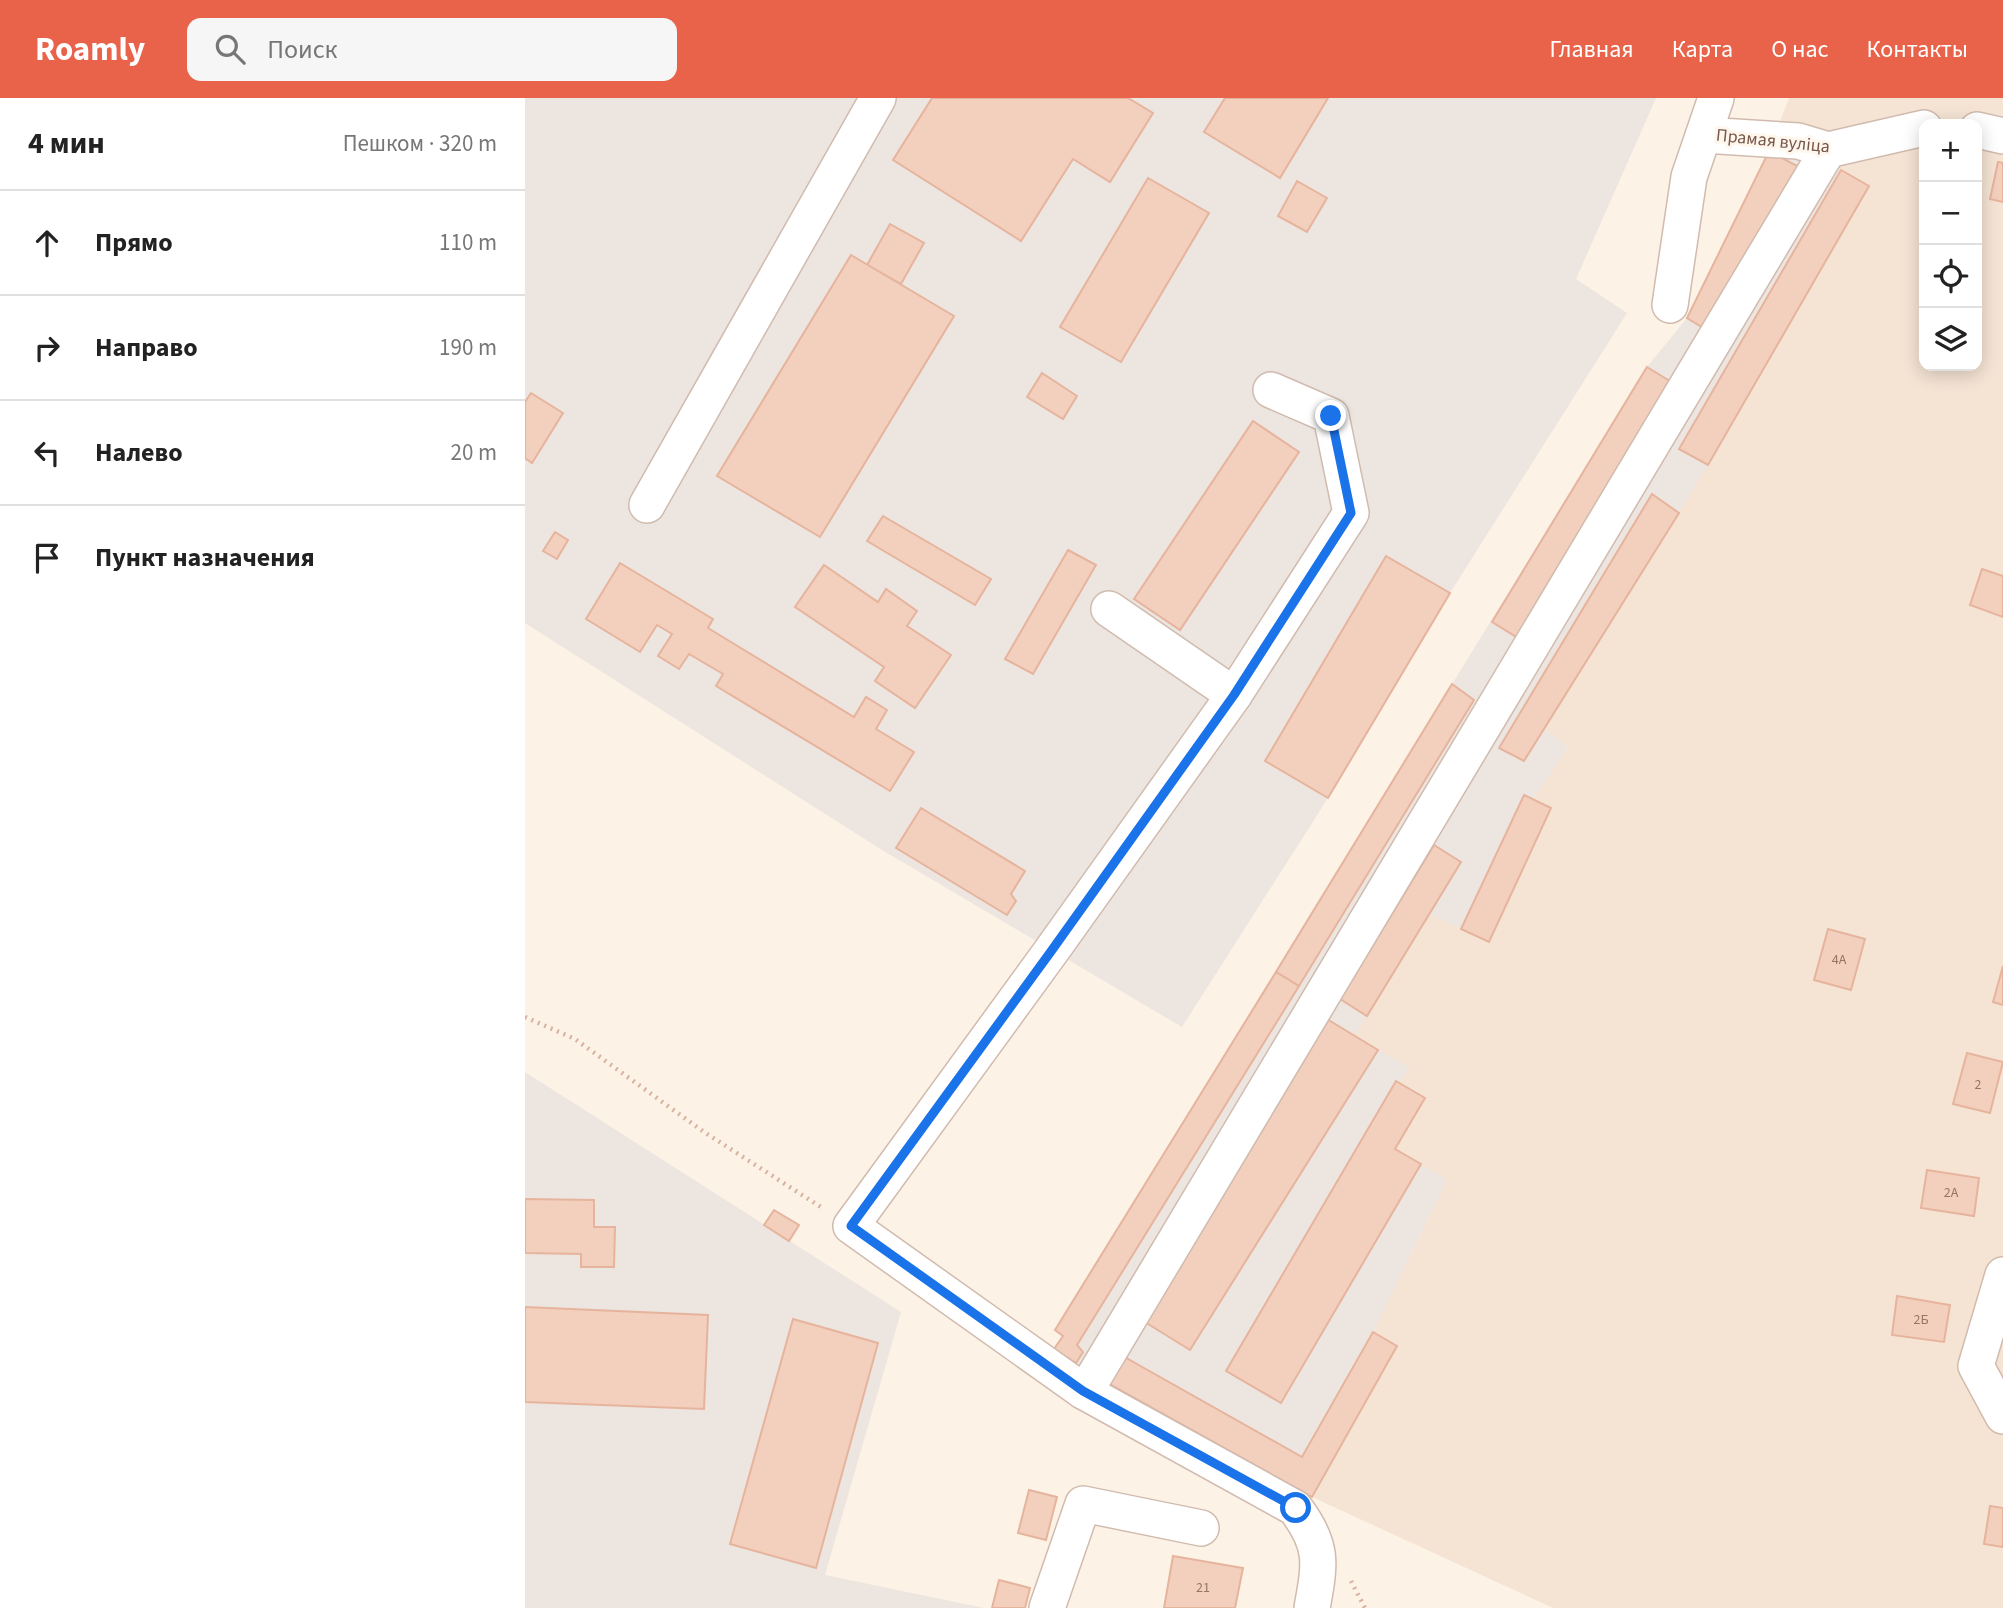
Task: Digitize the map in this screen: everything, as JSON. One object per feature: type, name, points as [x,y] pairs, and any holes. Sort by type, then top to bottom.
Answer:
[{"type":"street","points":[[647,505],[878,98]]},
{"type":"street","points":[[1670,305],[1689,177],[1716,98]]},
{"type":"street","name":"Прамая вуліца","points":[[1704,135],[1798,141],[1828,150],[1919,129]]},
{"type":"street","points":[[1982,131],[2003,136]]},
{"type":"street","points":[[1083,1391],[1828,150]]},
{"type":"street","points":[[1271,390],[1331,416],[1351,513],[1234,695],[851,1226],[1083,1391],[1296,1508],[1311,1529],[1318,1551],[1319,1572],[1312,1608]]},
{"type":"street","points":[[1109,609],[1234,695]]},
{"type":"street","points":[[2003,1275],[1976,1366],[2003,1416]]},
{"type":"street","points":[[1047,1608],[1083,1504],[1201,1528]]},
{"type":"path","points":[[525,1017],[575,1039],[704,1132],[851,1226]]},
{"type":"shaded area","points":[[525,98],[1656,98],[1576,279],[1627,313],[1450,593],[1328,798],[1182,1027],[882,850],[525,623]]},
{"type":"shaded area","points":[[1789,98],[2003,98],[2003,1608],[1553,1608],[1312,1497],[1397,1346],[1373,1332],[1447,1180],[1395,1149],[1425,1098],[1399,1083],[1409,1068],[1354,1036],[1429,914],[1489,942],[1550,808],[1533,799],[1568,747],[1544,729]]},
{"type":"shaded area","points":[[1769,151],[1841,170],[1869,186],[1708,465],[1544,729],[1568,747],[1533,799],[1551,808],[1489,942],[1429,914],[1355,1035],[1409,1068],[1399,1083],[1425,1098],[1395,1149],[1447,1180],[1373,1332],[1397,1346],[1312,1497],[1106,1382],[1054,1349],[1063,1336],[1055,1330],[1647,367],[1687,318]]},
{"type":"shaded area","points":[[525,1072],[901,1312],[825,1575],[984,1608],[525,1608]]},
{"type":"building","points":[[932,98],[1128,98],[1153,113],[1110,182],[1073,159],[1021,241],[893,160]]},
{"type":"building","points":[[1225,98],[1328,98],[1280,178],[1204,132]]},
{"type":"building","points":[[1769,151],[1799,167],[1707,330],[1687,318]]},
{"type":"building","points":[[1998,162],[2003,163],[2003,202],[1990,199]]},
{"type":"building","points":[[1841,170],[1869,186],[1708,465],[1679,449]]},
{"type":"building","points":[[1148,178],[1209,213],[1121,362],[1060,327]]},
{"type":"building","points":[[1297,181],[1327,198],[1307,232],[1278,216]]},
{"type":"building","points":[[890,224],[924,243],[901,284],[867,265]]},
{"type":"building","points":[[851,255],[954,316],[820,537],[717,476]]},
{"type":"building","points":[[1647,367],[1673,383],[1518,638],[1492,622]]},
{"type":"building","points":[[1042,373],[1077,396],[1063,419],[1027,397]]},
{"type":"building","points":[[531,393],[563,413],[532,463],[525,458],[525,402]]},
{"type":"building","points":[[1253,421],[1299,452],[1180,630],[1134,599]]},
{"type":"building","points":[[1652,494],[1679,513],[1524,761],[1499,748]]},
{"type":"building","points":[[883,516],[991,579],[975,605],[867,541]]},
{"type":"building","points":[[555,532],[568,540],[557,559],[543,551]]},
{"type":"building","points":[[1068,550],[1096,565],[1033,674],[1005,659]]},
{"type":"building","points":[[1386,556],[1450,593],[1328,798],[1265,761]]},
{"type":"building","points":[[620,563],[713,619],[708,628],[854,717],[866,697],[887,710],[876,729],[914,752],[890,791],[716,686],[723,674],[689,654],[679,669],[658,656],[672,634],[657,625],[640,652],[586,619]]},
{"type":"building","points":[[824,565],[878,602],[886,589],[917,611],[907,626],[951,655],[915,708],[875,681],[884,667],[795,607]]},
{"type":"building","points":[[1982,569],[2003,576],[2003,617],[1970,605]]},
{"type":"building","points":[[1452,684],[1474,700],[1299,986],[1276,972]]},
{"type":"building","points":[[1524,795],[1551,808],[1489,942],[1461,929]]},
{"type":"building","points":[[921,808],[1025,871],[1011,894],[1016,901],[1007,915],[896,848]]},
{"type":"building","points":[[1434,845],[1461,862],[1367,1016],[1340,999]]},
{"type":"building","points":[[1828,929],[1865,939],[1851,990],[1814,980]]},
{"type":"building","points":[[2003,966],[2003,1005],[1993,1002]]},
{"type":"building","points":[[1276,972],[1299,986],[1077,1345],[1083,1352],[1076,1363],[1054,1349],[1063,1336],[1055,1330]]},
{"type":"building","points":[[1327,1019],[1378,1050],[1190,1350],[1140,1319]]},
{"type":"building","points":[[1967,1053],[2003,1062],[1990,1113],[1953,1104]]},
{"type":"building","points":[[1396,1081],[1425,1098],[1395,1149],[1421,1164],[1281,1403],[1226,1371]]},
{"type":"building","points":[[1927,1170],[1979,1178],[1974,1216],[1921,1208]]},
{"type":"building","points":[[525,1199],[594,1200],[594,1227],[615,1227],[614,1267],[581,1267],[581,1254],[525,1253]]},
{"type":"building","points":[[774,1210],[799,1225],[789,1241],[764,1225]]},
{"type":"building","points":[[1897,1296],[1950,1305],[1944,1342],[1892,1335]]},
{"type":"building","points":[[525,1307],[708,1315],[704,1409],[525,1402]]},
{"type":"building","points":[[793,1319],[878,1343],[816,1568],[730,1544]]},
{"type":"building","points":[[1373,1332],[1397,1346],[1312,1497],[1106,1382],[1121,1355],[1302,1457]]},
{"type":"building","points":[[1029,1490],[1057,1497],[1046,1540],[1018,1533]]},
{"type":"building","points":[[1990,1506],[2003,1508],[2003,1547],[1984,1544]]},
{"type":"building","points":[[1173,1556],[1243,1568],[1235,1608],[1164,1608]]},
{"type":"building","points":[[999,1580],[1030,1588],[1025,1608],[992,1608]]},
{"type":"route","points":[[1296,1508],[1083,1391],[851,1226],[1234,695],[1351,513],[1331,416]]}]
